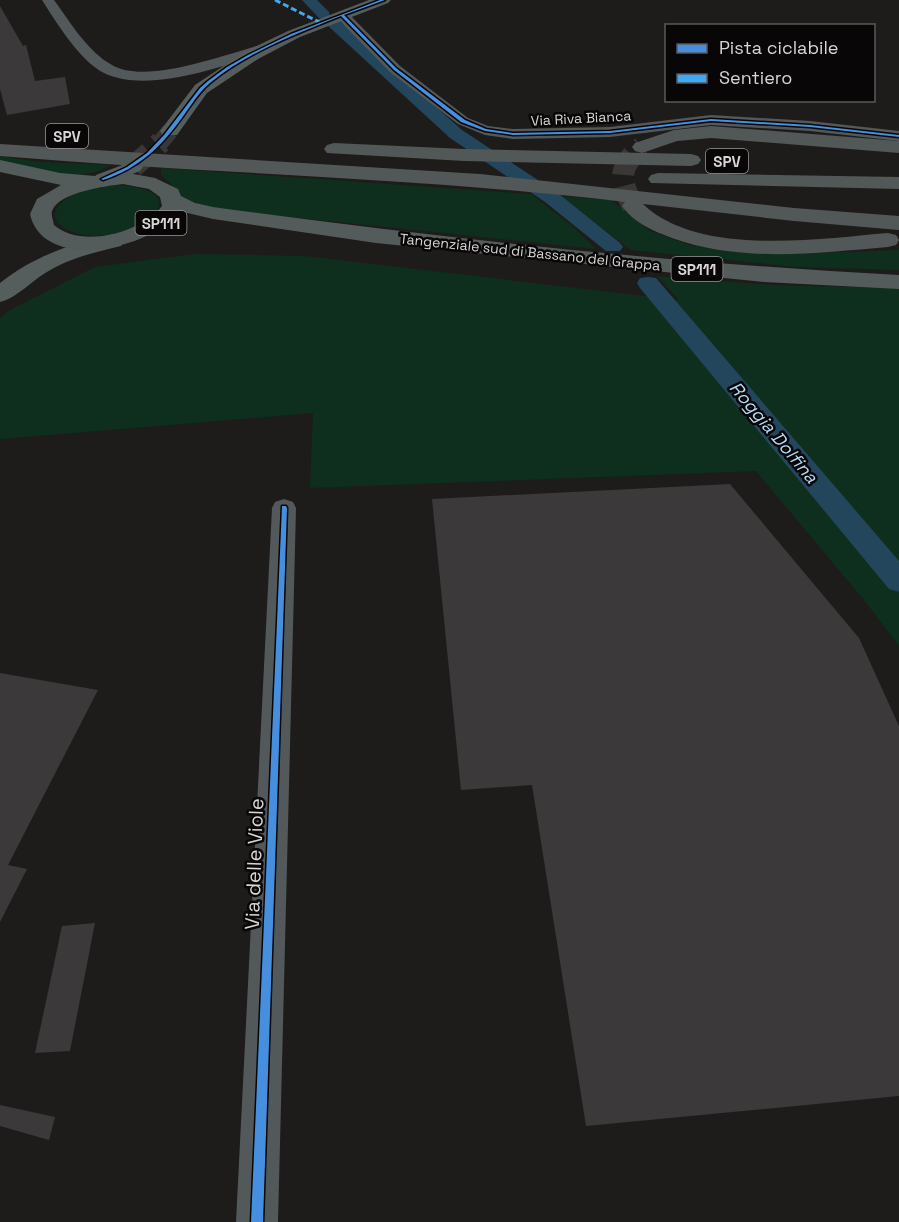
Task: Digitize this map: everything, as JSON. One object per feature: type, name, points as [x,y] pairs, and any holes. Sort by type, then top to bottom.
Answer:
[{"type":"highway","points":[[642,147],[674,136],[711,132],[899,147]]},
{"type":"highway","name":"SPV","points":[[0,133],[45,135]]},
{"type":"highway","name":"SPV","points":[[136,162],[176,143],[494,177],[554,166],[718,161]]},
{"type":"highway","points":[[0,148],[136,162],[373,174],[494,177],[574,189],[899,224]]},
{"type":"highway","name":"SPV","points":[[311,148],[464,155],[554,166],[746,182],[899,183]]},
{"type":"highway","points":[[844,162],[899,162]]},
{"type":"highway","points":[[633,206],[646,218],[674,231],[699,240],[730,245],[783,247],[899,240]]},
{"type":"main road","points":[[0,166],[60,179],[132,179],[136,162]]},
{"type":"main road","name":"SP111","points":[[48,231],[59,238],[75,242],[113,241],[142,234],[160,224],[171,212],[173,200],[165,188],[136,162]]},
{"type":"main road","points":[[0,175],[13,178],[35,191],[42,198],[45,206]]},
{"type":"main road","points":[[48,231],[42,224],[41,215],[45,206],[56,196],[71,188],[97,180]]},
{"type":"main road","name":"Tangenziale sud di Bassano del Grappa","points":[[173,200],[189,208],[213,213],[376,236],[764,275],[899,282]]},
{"type":"main road","name":"Tangenziale sud di Bassano del Grappa","points":[[142,234],[188,226],[376,236]]},
{"type":"street","points":[[48,0],[67,27],[108,70],[150,75],[197,66],[268,47]]},
{"type":"street","points":[[176,143],[201,89],[224,72],[268,47],[383,0]]},
{"type":"street","name":"Via Riva Bianca","points":[[342,15],[394,69],[463,121],[485,130],[513,134],[610,132],[711,120],[899,136]]},
{"type":"street","points":[[197,66],[224,72]]},
{"type":"street","points":[[97,180],[136,162]]},
{"type":"street","points":[[30,271],[43,248],[48,231]]},
{"type":"street","points":[[0,295],[30,271],[77,249],[113,241]]},
{"type":"street","name":"Via delle Viole","points":[[257,1222],[284,508]]},
{"type":"green space","points":[[0,156],[40,162],[111,165],[85,174],[57,173],[0,162]]},
{"type":"green space","points":[[161,168],[531,194],[571,225],[596,249],[222,210],[183,200],[175,188],[161,175]]},
{"type":"green space","points":[[115,185],[142,189],[156,196],[159,205],[154,214],[142,224],[125,231],[105,235],[76,233],[61,226],[57,221],[55,215],[57,209],[71,196],[92,188]]},
{"type":"green space","points":[[560,196],[611,200],[650,231],[690,245],[745,253],[784,254],[899,250],[899,270],[797,267],[631,250]]},
{"type":"green space","points":[[195,254],[305,256],[679,300],[657,276],[775,285],[899,288],[899,646],[864,600],[756,471],[310,488],[313,413],[0,439],[0,318],[10,310],[95,267]]},
{"type":"building","points":[[0,6],[23,46],[26,45],[35,81],[65,77],[70,104],[7,115],[0,89]]},
{"type":"building","points":[[730,484],[859,638],[899,726],[899,1096],[586,1126],[532,785],[461,790],[432,499]]},
{"type":"building","points":[[0,673],[98,690],[8,865],[27,869],[0,922]]},
{"type":"building","points":[[95,923],[70,1051],[35,1053],[62,926]]},
{"type":"building","points":[[0,1105],[55,1117],[49,1140],[0,1126]]},
{"type":"waterway","name":"Roggia Dolfina","points":[[309,0],[324,15]]},
{"type":"waterway","name":"Roggia Dolfina","points":[[331,21],[456,134],[552,198],[613,247]]},
{"type":"waterway","name":"Roggia Dolfina","points":[[648,283],[899,581]]},
{"type":"tunnel","points":[[160,143],[170,131]]},
{"type":"tunnel","points":[[133,167],[160,143]]},
{"type":"tunnel","points":[[633,206],[625,188],[623,174],[628,161],[642,147]]},
{"type":"marked path","points":[[275,0],[321,23]]},
{"type":"cycle path","points":[[103,179],[129,168],[149,154],[166,136],[201,89],[229,68],[293,35],[383,0]]},
{"type":"cycle path","points":[[342,15],[395,69],[463,121],[485,130],[513,134],[610,132],[711,120],[810,126],[899,136]]},
{"type":"cycle path","points":[[257,1222],[284,508]]}]
